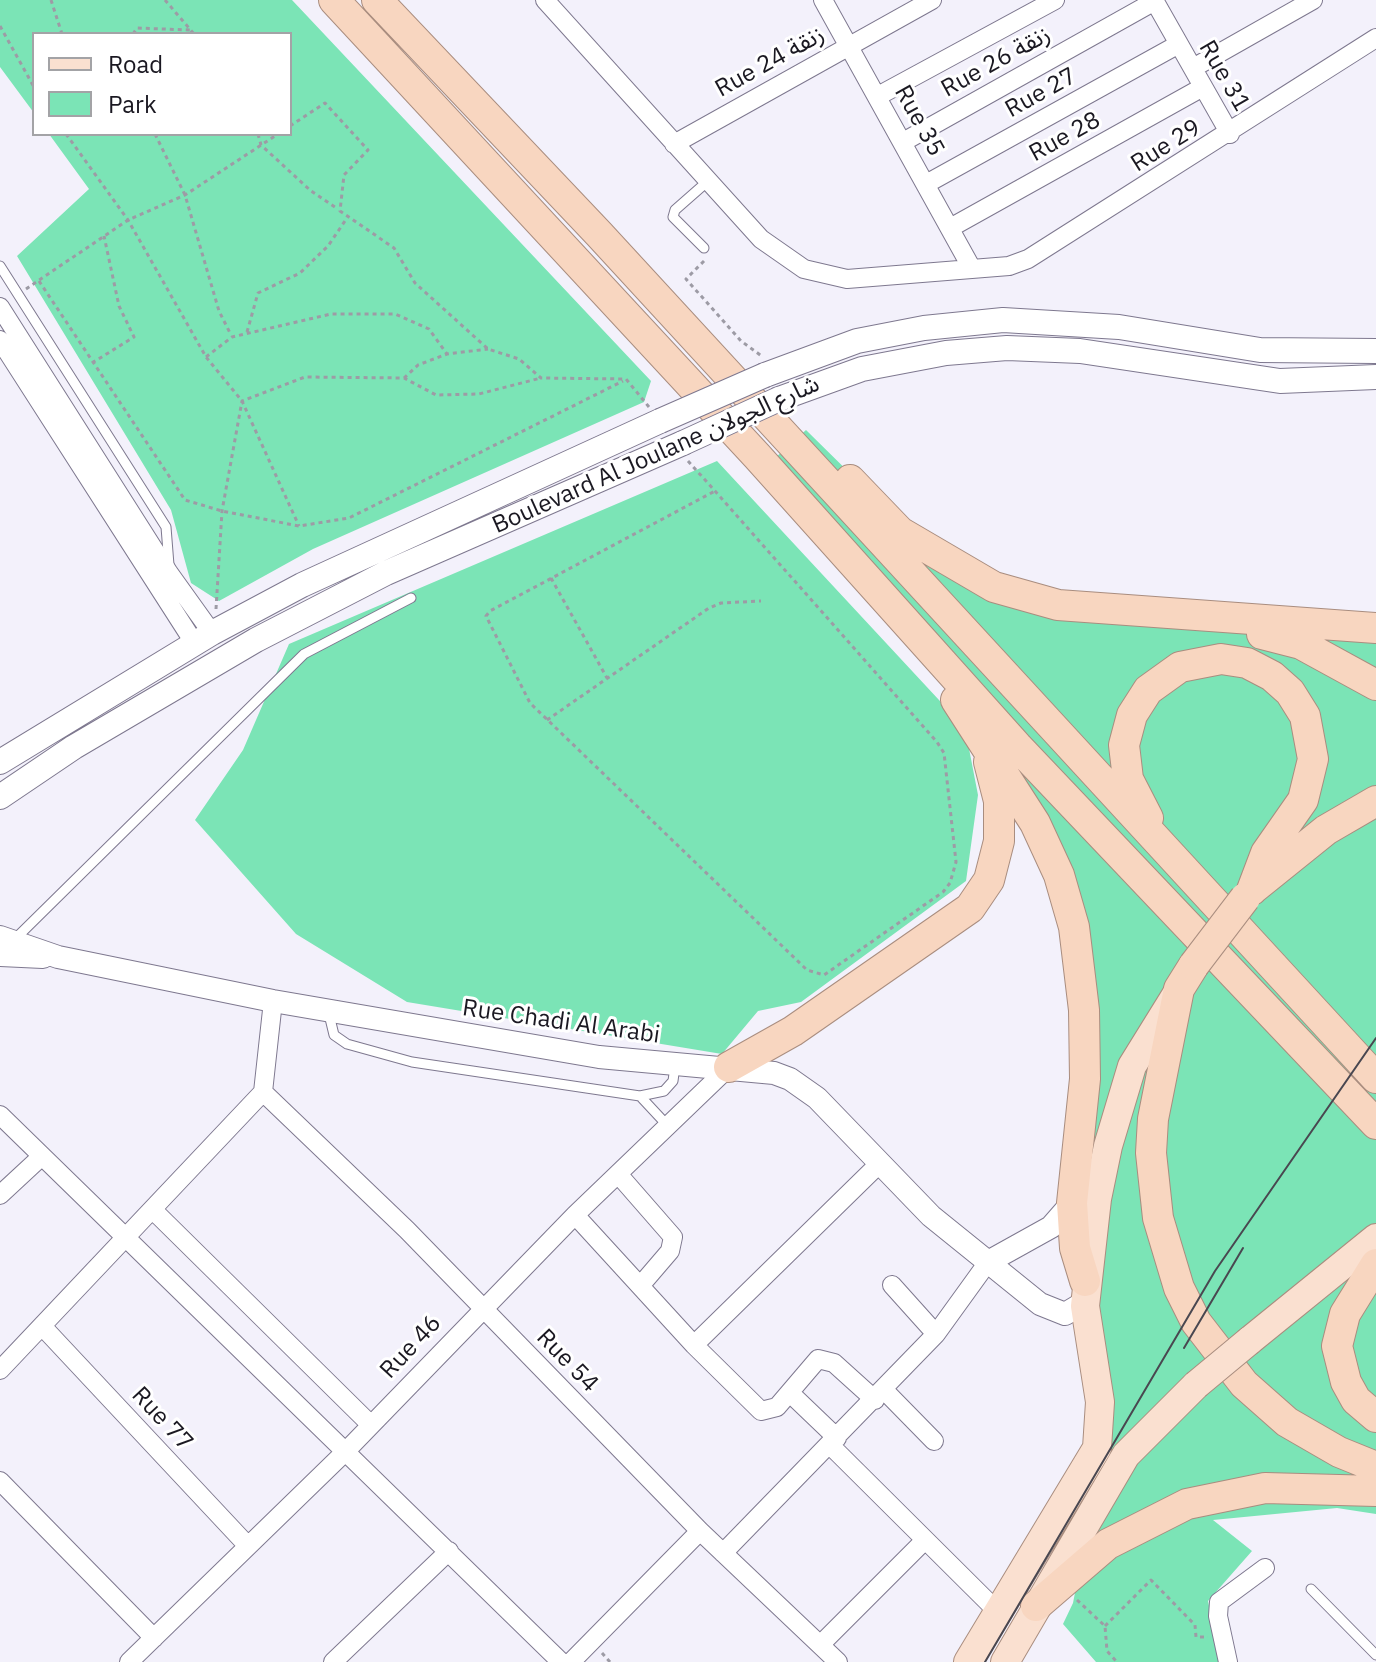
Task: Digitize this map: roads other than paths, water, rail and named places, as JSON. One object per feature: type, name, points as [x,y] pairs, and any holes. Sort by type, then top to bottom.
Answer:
[{"type":"highway","points":[[334,0],[757,456],[925,647],[1376,1124]]},
{"type":"highway","points":[[377,0],[599,234],[1376,1078]]},
{"type":"highway","points":[[599,234],[644,272],[900,532],[994,587],[1058,605],[1376,628]]},
{"type":"highway","points":[[1150,613],[1301,644],[1376,685]]},
{"type":"highway","points":[[925,647],[983,745],[1005,772],[1045,842],[1074,927],[1084,1010],[1085,1079],[1072,1203],[1075,1248],[1085,1292]]},
{"type":"highway","points":[[1183,870],[1137,801],[1128,779],[1124,745],[1128,727],[1148,690],[1180,667],[1221,659],[1247,663],[1283,685],[1298,703],[1310,730],[1313,759],[1303,800],[1266,853],[1249,894]]},
{"type":"highway","points":[[729,1067],[793,1031],[896,963],[958,920],[982,894],[994,863],[1000,821],[996,785],[983,745]]},
{"type":"highway","points":[[1376,801],[1326,830],[1249,894],[1186,977],[1153,1119],[1151,1153],[1158,1218],[1179,1288],[1196,1322],[1244,1384],[1287,1422],[1316,1440],[1376,1467]]},
{"type":"highway","points":[[1376,1264],[1345,1314],[1337,1346],[1346,1382],[1356,1400],[1376,1417]]},
{"type":"highway","points":[[1036,1606],[1108,1544],[1187,1504],[1265,1488],[1376,1491]]},
{"type":"main road","name":"Boulevard Al Joulane شارع الجولان","points":[[0,762],[210,635],[375,549],[660,421],[767,368],[857,341],[939,326],[1003,320],[1085,324],[1234,347],[1323,353],[1376,351]]},
{"type":"main road","name":"Boulevard Al Joulane شارع الجولان","points":[[0,797],[74,747],[256,640],[386,573],[685,452],[779,399],[835,377],[891,363],[1007,348],[1061,349],[1255,378],[1322,381],[1376,377]]},
{"type":"main road","points":[[1322,381],[1323,353]]},
{"type":"main road","points":[[968,1662],[1097,1448],[1100,1402],[1085,1292],[1108,1146],[1132,1066],[1186,977]]},
{"type":"main road","points":[[1005,1662],[1126,1455],[1196,1385],[1376,1238]]},
{"type":"street","name":"Rue 29","points":[[545,0],[772,249],[823,275],[860,278],[1009,266],[1028,259],[1230,134],[1376,38]]},
{"type":"street","name":"Rue 35","points":[[823,0],[971,267]]},
{"type":"street","name":"Rue 24 زنقة","points":[[674,144],[932,0]]},
{"type":"street","points":[[878,96],[1055,0]]},
{"type":"street","name":"Rue 31","points":[[1155,0],[1230,134]]},
{"type":"street","name":"Rue 26 زنقة","points":[[903,142],[1155,0]]},
{"type":"street","points":[[1193,68],[1313,0]]},
{"type":"street","name":"Rue 27","points":[[926,184],[1179,44]]},
{"type":"street","name":"Rue 28","points":[[950,228],[1203,87]]},
{"type":"street","points":[[0,307],[210,635]]},
{"type":"street","points":[[0,340],[210,635]]},
{"type":"street","name":"Rue Chadi Al Arabi","points":[[5,944],[273,1001],[599,1057],[774,1073],[805,1088],[931,1216],[1053,1311],[1071,1313],[1085,1292]]},
{"type":"street","points":[[0,1370],[154,1211],[263,1092],[273,1001]]},
{"type":"street","name":"Rue 46","points":[[129,1662],[347,1450],[575,1215],[729,1067]]},
{"type":"street","name":"Rue 54","points":[[263,1092],[407,1230],[700,1531],[838,1662]]},
{"type":"street","points":[[0,1115],[129,1237],[561,1662]]},
{"type":"street","points":[[0,1195],[42,1156]]},
{"type":"street","points":[[694,1345],[880,1163]]},
{"type":"street","points":[[618,1174],[673,1237],[670,1251],[640,1286]]},
{"type":"street","points":[[723,1553],[936,1334],[988,1262],[1051,1227],[1072,1203]]},
{"type":"street","points":[[154,1211],[371,1425]]},
{"type":"street","points":[[575,1215],[694,1345],[761,1411],[777,1407],[814,1362],[823,1359],[834,1363],[880,1395],[934,1441]]},
{"type":"street","points":[[892,1285],[936,1334]]},
{"type":"street","name":"Rue 77","points":[[42,1326],[247,1545]]},
{"type":"street","points":[[790,1393],[925,1540],[998,1612]]},
{"type":"street","points":[[3,1491],[154,1638]]},
{"type":"street","points":[[571,1662],[700,1531]]},
{"type":"street","points":[[820,1645],[925,1540]]},
{"type":"street","points":[[333,1662],[449,1551]]},
{"type":"street","points":[[1228,1662],[1221,1636],[1219,1602],[1265,1568]]},
{"type":"lane","points":[[704,248],[673,217],[675,210],[708,181]]},
{"type":"lane","points":[[0,266],[166,527],[169,573]]},
{"type":"lane","points":[[5,944],[304,654],[411,598]]},
{"type":"lane","points":[[328,1010],[334,1035],[372,1052],[412,1062],[640,1096],[664,1091],[673,1081],[676,1065]]},
{"type":"lane","points":[[640,1096],[667,1125]]},
{"type":"lane","points":[[1311,1589],[1376,1655]]},
{"type":"tram line","points":[[985,1662],[1215,1271],[1376,1038]]},
{"type":"tram line","points":[[1184,1348],[1243,1248]]}]
